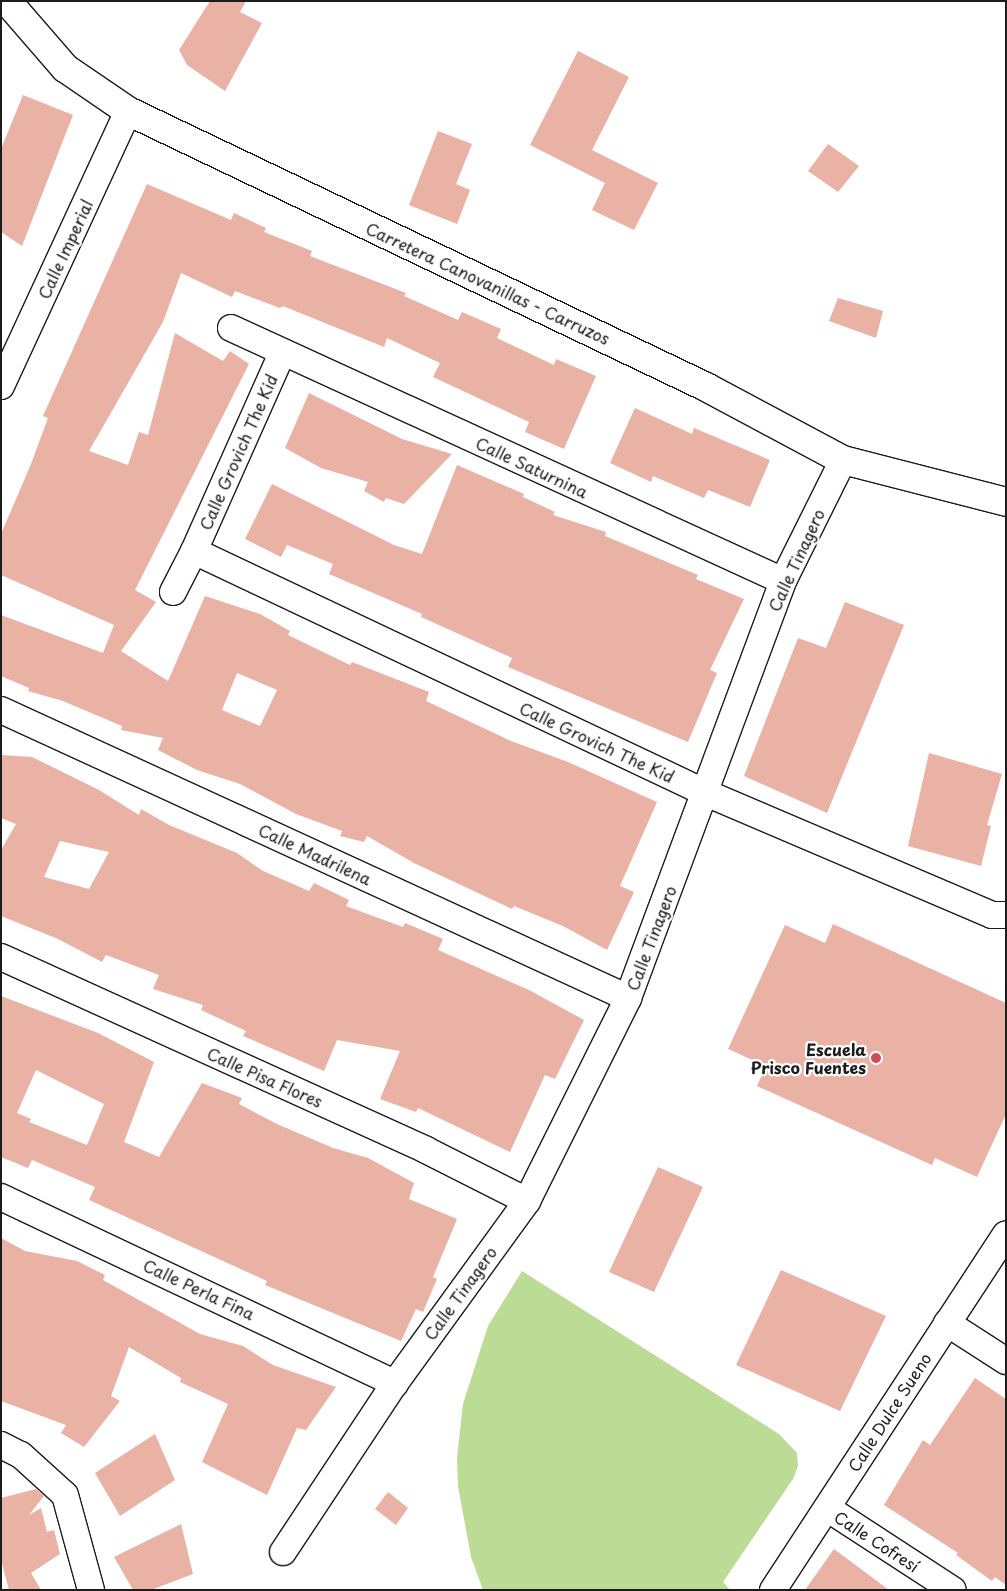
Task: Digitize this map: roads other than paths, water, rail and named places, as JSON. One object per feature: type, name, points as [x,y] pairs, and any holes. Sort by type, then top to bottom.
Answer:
[{"type":"street","name":"Carretera Canovanillas - Carruzos","points":[[7,1],[65,68],[128,111],[706,387],[843,460],[1006,502]]},
{"type":"street","name":"Calle Imperial","points":[[1,386],[128,111]]},
{"type":"street","name":"Calle Saturnina","points":[[231,328],[782,581]]},
{"type":"street","name":"Calle Grovich The Kid","points":[[173,592],[194,551],[282,353]]},
{"type":"street","name":"Calle Tinagero","points":[[283,1552],[396,1383],[527,1201],[628,998],[706,793],[782,581],[843,460]]},
{"type":"street","name":"Calle Grovich The Kid","points":[[194,551],[706,793],[992,915],[1006,916]]},
{"type":"street","name":"Calle Madrilena","points":[[1,710],[628,998]]},
{"type":"street","name":"Calle Pisa Flores","points":[[1,957],[426,1150],[527,1201]]},
{"type":"street","name":"Calle Perla Fina","points":[[1,1197],[396,1383]]},
{"type":"street","name":"Calle Dulce Sueno","points":[[773,1590],[1006,1234]]},
{"type":"street","points":[[948,1323],[1006,1361]]},
{"type":"street","points":[[1,1445],[21,1455],[65,1495],[91,1590]]},
{"type":"street","name":"Calle Cofresí","points":[[827,1508],[953,1590]]},
{"type":"place","name":"Escuela Prisco Fuentes","points":[[876,1058]]}]
